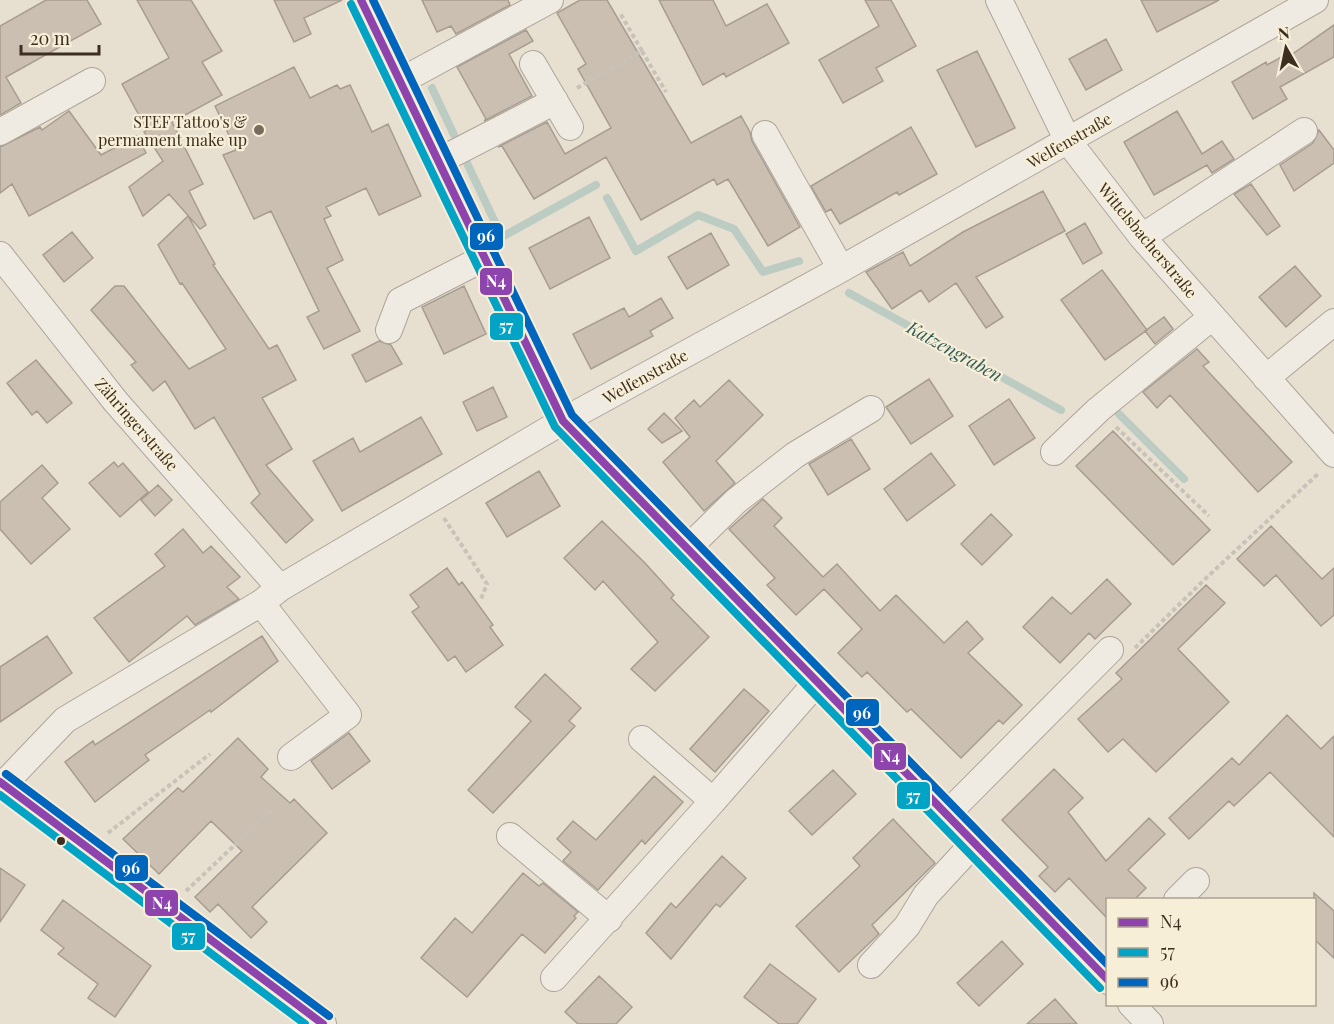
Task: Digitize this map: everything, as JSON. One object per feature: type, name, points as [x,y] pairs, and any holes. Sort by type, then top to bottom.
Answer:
[{"type":"street","points":[[361,0],[436,162],[563,421],[974,843],[1105,973]]},
{"type":"street","points":[[399,82],[550,0]]},
{"type":"street","name":"Wittelsbacherstraße","points":[[999,0],[1068,141],[1142,237],[1266,378],[1330,461]]},
{"type":"street","name":"Welfenstraße","points":[[1,784],[64,720],[270,595],[563,421],[842,269],[1315,0]]},
{"type":"street","points":[[533,64],[570,127]]},
{"type":"street","points":[[0,132],[92,81]]},
{"type":"street","points":[[436,162],[555,101]]},
{"type":"street","points":[[1142,237],[1304,131]]},
{"type":"street","points":[[765,134],[842,269]]},
{"type":"street","name":"Zähringerstraße","points":[[0,255],[270,595],[348,715],[291,758]]},
{"type":"street","points":[[389,330],[400,301],[484,258]]},
{"type":"street","points":[[1054,452],[1098,410],[1212,317]]},
{"type":"street","points":[[1266,378],[1334,322]]},
{"type":"street","points":[[687,549],[736,501],[795,455],[871,409]]},
{"type":"street","points":[[947,814],[1119,652]]},
{"type":"street","points":[[554,978],[609,919],[817,682]]},
{"type":"street","points":[[642,739],[713,801]]},
{"type":"street","points":[[1,784],[323,1024]]},
{"type":"street","points":[[510,836],[609,919]]},
{"type":"street","points":[[871,965],[907,926],[926,896],[974,843]]},
{"type":"street","points":[[1179,898],[1196,881]]},
{"type":"street","points":[[1132,1006],[1149,1024]]},
{"type":"path","points":[[620,13],[666,92]]},
{"type":"path","points":[[555,101],[642,51]]},
{"type":"path","points":[[1098,410],[1209,516]]},
{"type":"path","points":[[1119,652],[1204,580],[1330,461]]},
{"type":"path","points":[[431,499],[488,584],[481,599]]},
{"type":"path","points":[[88,849],[210,754]]},
{"type":"path","points":[[168,908],[273,808]]},
{"type":"building","points":[[46,0],[87,0],[101,24],[6,77],[21,103],[0,115],[0,26]]},
{"type":"building","points":[[137,0],[191,0],[222,51],[202,62],[222,95],[172,122],[203,184],[189,191],[206,225],[200,229],[169,194],[143,216],[129,187],[163,161],[144,132],[147,130],[122,84],[169,58]]},
{"type":"building","points":[[274,0],[342,0],[304,18],[311,34],[294,42]]},
{"type":"building","points":[[422,0],[508,0],[510,5],[456,34],[451,26],[437,32]]},
{"type":"building","points":[[580,0],[607,0],[691,143],[741,116],[752,141],[800,227],[768,246],[728,179],[717,185],[714,179],[641,220],[606,157],[534,199],[502,146],[498,147],[547,122],[565,154],[611,128],[578,69],[586,64],[557,13]]},
{"type":"building","points":[[659,0],[713,0],[726,26],[767,4],[789,43],[726,77],[724,73],[703,85]]},
{"type":"building","points":[[865,0],[891,0],[916,46],[876,68],[883,81],[843,103],[819,60],[879,26]]},
{"type":"building","points":[[1141,0],[1219,0],[1157,32]]},
{"type":"building","points":[[1334,25],[1334,57],[1280,87],[1287,99],[1253,119],[1232,82],[1266,62],[1267,65],[1290,52],[1291,55]]},
{"type":"building","points":[[526,30],[533,41],[509,54],[532,96],[484,121],[486,119],[457,67]]},
{"type":"building","points":[[1106,39],[1122,70],[1086,90],[1069,59]]},
{"type":"building","points":[[977,51],[1015,128],[976,147],[937,70]]},
{"type":"building","points":[[294,67],[310,98],[337,85],[340,89],[350,85],[372,132],[388,124],[421,196],[379,215],[366,188],[326,207],[331,216],[324,219],[343,260],[327,268],[360,331],[324,349],[307,317],[319,311],[271,211],[254,219],[223,155],[236,150],[215,106]]},
{"type":"building","points":[[69,111],[101,155],[137,136],[146,153],[29,216],[12,184],[0,193],[0,147],[40,127],[42,130]]},
{"type":"building","points":[[1177,111],[1202,154],[1222,141],[1234,159],[1212,173],[1207,165],[1154,195],[1124,142]]},
{"type":"building","points":[[911,127],[937,174],[899,195],[897,192],[840,224],[831,209],[826,212],[811,186]]},
{"type":"building","points":[[1319,130],[1334,150],[1334,163],[1294,191],[1280,165],[1313,143]]},
{"type":"building","points":[[1251,184],[1280,226],[1267,235],[1234,194]]},
{"type":"building","points":[[1043,191],[1065,231],[976,277],[1003,317],[986,328],[956,283],[929,302],[921,290],[892,309],[866,272],[903,252],[910,266],[963,232]]},
{"type":"building","points":[[188,216],[215,264],[213,265],[269,349],[277,345],[296,380],[262,398],[292,449],[266,465],[313,520],[286,543],[251,503],[260,494],[214,417],[195,429],[165,381],[153,391],[131,365],[136,362],[91,310],[115,286],[124,286],[189,369],[226,349],[182,283],[180,284],[158,245]]},
{"type":"building","points":[[589,217],[610,258],[550,289],[529,248]]},
{"type":"building","points":[[1085,223],[1102,253],[1083,264],[1066,234]]},
{"type":"building","points":[[72,232],[93,258],[64,282],[43,255]]},
{"type":"building","points":[[711,233],[729,265],[687,289],[668,257]]},
{"type":"building","points":[[1295,266],[1321,296],[1286,327],[1259,297]]},
{"type":"building","points":[[1102,270],[1147,330],[1105,360],[1061,300]]},
{"type":"building","points":[[464,286],[486,334],[444,354],[422,307]]},
{"type":"building","points":[[661,298],[673,318],[650,331],[653,336],[591,369],[573,334],[624,308],[629,317]]},
{"type":"building","points":[[1164,317],[1173,329],[1155,344],[1145,331]]},
{"type":"building","points":[[379,341],[391,345],[402,364],[366,382],[352,355]]},
{"type":"building","points":[[1197,349],[1209,362],[1203,366],[1292,462],[1258,492],[1170,395],[1157,408],[1143,392]]},
{"type":"building","points":[[36,360],[72,403],[47,423],[37,411],[32,415],[7,383]]},
{"type":"building","points":[[929,379],[953,416],[911,444],[886,407]]},
{"type":"building","points":[[729,380],[763,415],[716,461],[735,483],[704,511],[663,462],[690,437],[675,418],[694,400],[700,407]]},
{"type":"building","points":[[493,387],[507,417],[477,431],[463,402]]},
{"type":"building","points":[[1009,399],[1035,438],[994,465],[969,426]]},
{"type":"building","points":[[664,413],[682,431],[662,443],[648,429]]},
{"type":"building","points":[[421,417],[442,454],[342,511],[313,461],[353,438],[360,452]]},
{"type":"building","points":[[1113,431],[1210,530],[1173,565],[1076,466]]},
{"type":"building","points":[[851,439],[870,469],[828,495],[809,464]]},
{"type":"building","points":[[931,453],[955,485],[907,521],[884,489]]},
{"type":"building","points":[[114,462],[118,467],[123,463],[148,492],[120,517],[89,483]]},
{"type":"building","points":[[42,465],[58,483],[42,498],[70,529],[31,564],[0,529],[0,502]]},
{"type":"building","points":[[539,471],[560,506],[507,537],[486,503]]},
{"type":"building","points":[[158,485],[172,500],[155,516],[141,500]]},
{"type":"building","points":[[763,499],[782,518],[774,526],[823,577],[837,564],[880,611],[896,595],[944,643],[967,621],[983,639],[968,653],[1022,705],[1003,724],[999,720],[961,758],[911,709],[907,712],[867,672],[862,677],[838,653],[862,629],[824,589],[796,615],[767,585],[775,578],[729,529]]},
{"type":"building","points":[[991,514],[1012,535],[982,565],[961,544]]},
{"type":"building","points":[[602,521],[645,563],[674,595],[671,598],[709,637],[655,691],[631,669],[658,642],[603,581],[595,590],[564,558]]},
{"type":"building","points":[[1271,526],[1322,579],[1334,568],[1334,615],[1321,626],[1276,575],[1264,586],[1237,559]]},
{"type":"building","points":[[183,529],[203,553],[211,546],[240,577],[227,587],[239,599],[195,625],[187,616],[129,662],[94,618],[165,566],[155,554]]},
{"type":"building","points":[[447,568],[459,585],[462,582],[493,625],[490,627],[503,645],[466,672],[455,656],[448,661],[412,612],[419,607],[410,595]]},
{"type":"building","points":[[1107,579],[1131,604],[1095,639],[1089,633],[1060,663],[1023,627],[1052,597],[1071,614]]},
{"type":"building","points":[[1206,585],[1225,603],[1178,649],[1229,702],[1156,772],[1123,739],[1108,752],[1078,719],[1122,679],[1116,673]]},
{"type":"building","points":[[47,636],[72,673],[0,722],[0,667]]},
{"type":"building","points":[[262,636],[278,661],[211,712],[210,710],[145,755],[149,760],[95,802],[65,762],[93,741],[95,745]]},
{"type":"building","points":[[545,674],[581,708],[569,721],[575,726],[493,813],[468,790],[531,721],[515,707]]},
{"type":"building","points":[[744,689],[769,711],[715,772],[690,749]]},
{"type":"building","points":[[1287,715],[1321,749],[1334,736],[1334,837],[1270,772],[1234,806],[1229,801],[1189,839],[1169,818],[1232,758],[1239,765]]},
{"type":"building","points":[[349,733],[370,761],[332,789],[311,761]]},
{"type":"building","points":[[238,738],[268,769],[261,777],[290,803],[294,799],[327,833],[252,907],[267,922],[251,938],[218,904],[210,912],[195,897],[242,851],[211,821],[159,874],[123,839],[178,788],[183,792]]},
{"type":"building","points":[[1054,769],[1083,798],[1068,812],[1106,861],[1149,818],[1165,834],[1128,870],[1146,888],[1136,898],[1106,898],[1106,917],[1069,878],[1055,892],[1039,876],[1048,867],[1002,820]]},
{"type":"building","points":[[833,770],[856,794],[812,835],[789,811]]},
{"type":"building","points":[[654,776],[683,802],[645,844],[642,840],[598,890],[563,861],[571,852],[557,839],[573,821],[596,840]]},
{"type":"building","points":[[893,819],[935,863],[872,925],[879,934],[839,972],[796,926],[860,866],[853,858]]},
{"type":"building","points":[[722,856],[746,878],[720,907],[716,904],[671,959],[646,933],[671,903],[676,908]]},
{"type":"building","points":[[0,868],[25,885],[0,922]]},
{"type":"building","points":[[523,873],[539,886],[543,883],[578,912],[574,916],[576,918],[545,953],[522,934],[467,997],[421,958],[455,918],[472,933]]},
{"type":"building","points":[[1314,893],[1334,911],[1334,958],[1316,941],[1316,898],[1314,898]]},
{"type":"building","points":[[63,900],[151,966],[115,1017],[88,998],[98,984],[58,954],[64,948],[41,930]]},
{"type":"building","points":[[1002,941],[1023,964],[979,1006],[957,983]]},
{"type":"building","points":[[770,964],[816,999],[797,1024],[779,1024],[744,997]]},
{"type":"building","points":[[599,976],[632,1007],[616,1024],[578,1024],[565,1012]]},
{"type":"building","points":[[1055,999],[1077,1024],[1027,1024]]},
{"type":"waterway","name":"Katzengraben","points":[[432,88],[454,135]]},
{"type":"waterway","name":"Katzengraben","points":[[466,161],[502,237],[596,185]]},
{"type":"waterway","name":"Katzengraben","points":[[607,198],[636,251],[698,215],[734,229],[763,272],[799,261]]},
{"type":"waterway","name":"Katzengraben","points":[[849,293],[1061,410]]},
{"type":"waterway","name":"Katzengraben","points":[[1119,414],[1184,479]]},
{"type":"transit line","name":"N4","points":[[361,0],[563,421],[1106,978]]},
{"type":"transit line","name":"96","points":[[373,0],[572,415],[1106,963]]},
{"type":"transit line","name":"57","points":[[351,4],[555,427],[1100,988]]},
{"type":"transit line","name":"96","points":[[6,774],[329,1016]]},
{"type":"transit line","name":"N4","points":[[0,782],[323,1024]]},
{"type":"transit line","name":"57","points":[[0,795],[305,1024]]},
{"type":"place","name":"STEF Tattoo's & permament make up","points":[[259,130]]}]
